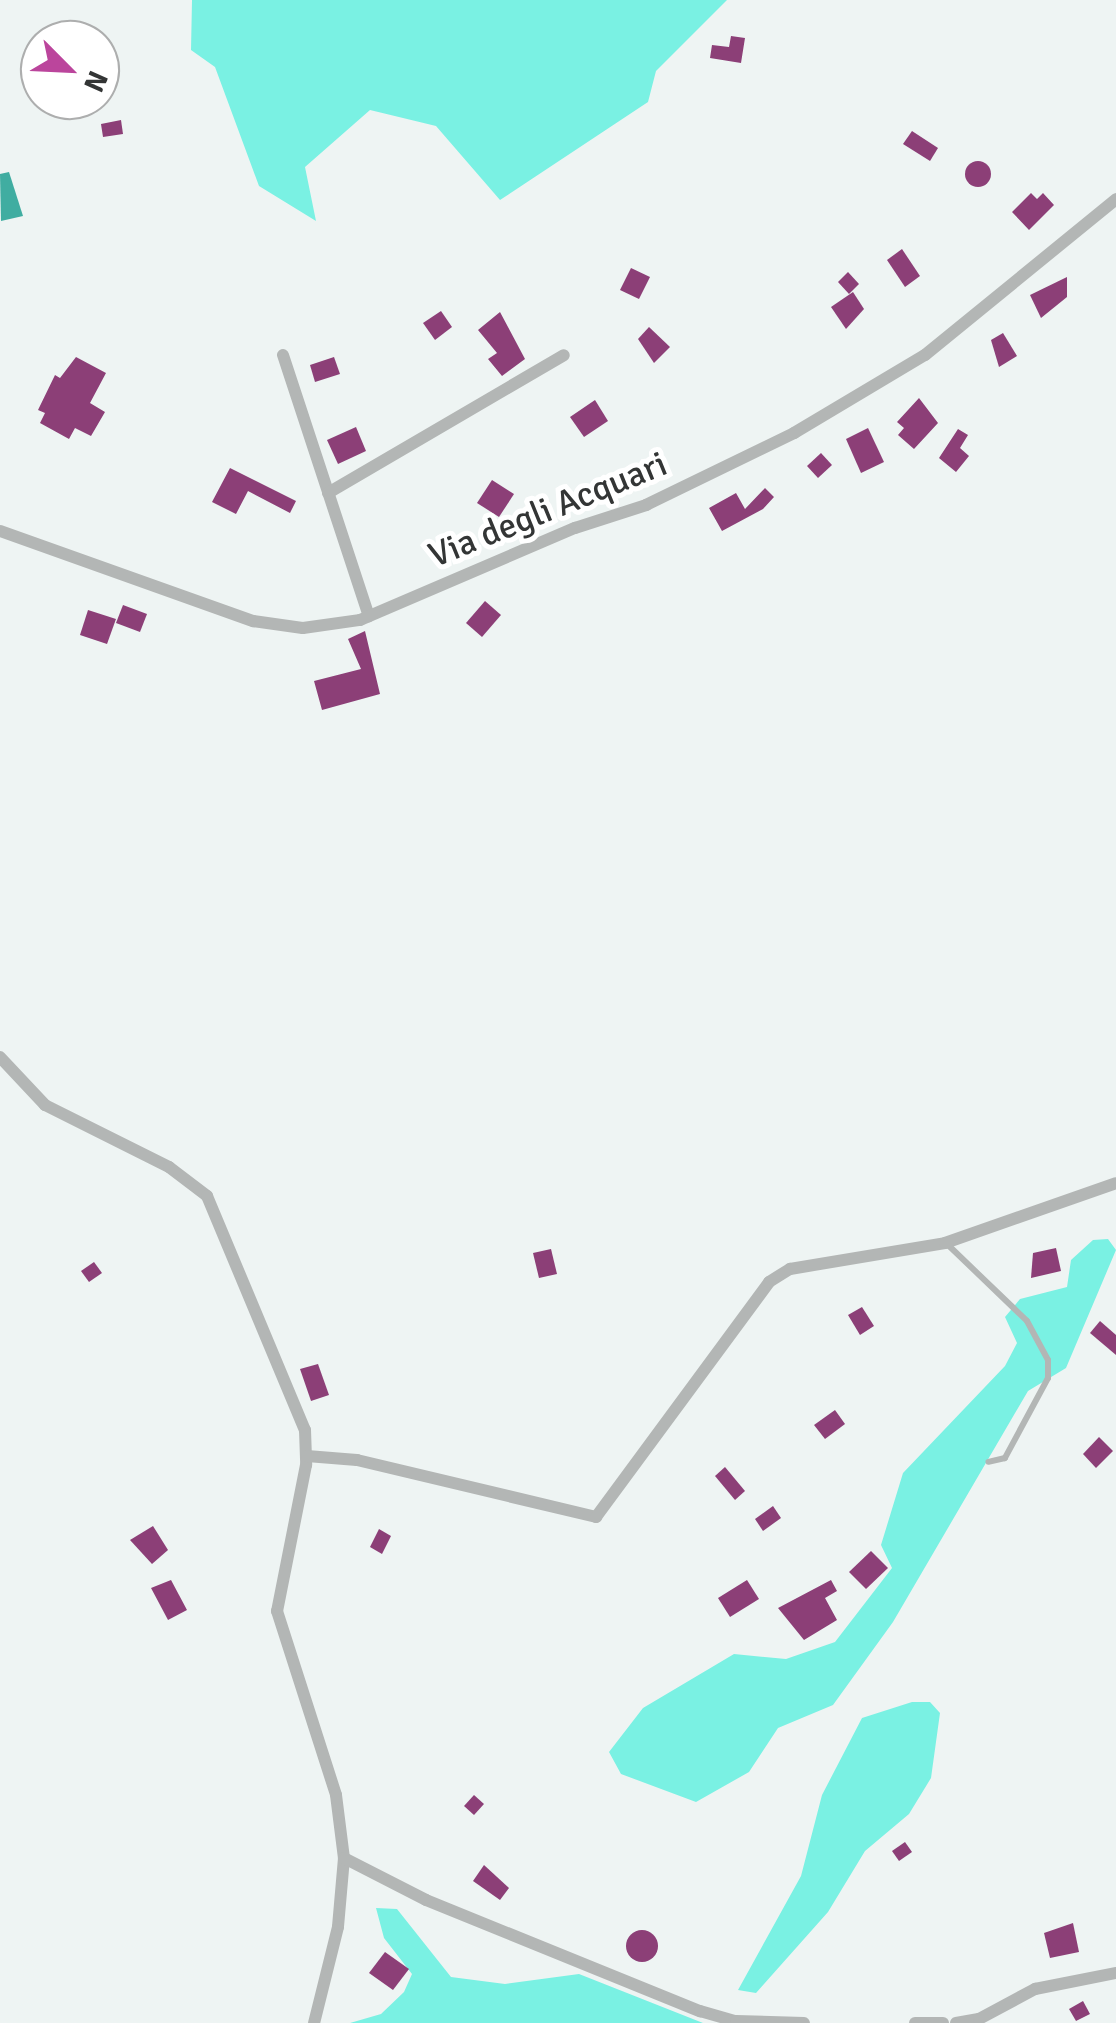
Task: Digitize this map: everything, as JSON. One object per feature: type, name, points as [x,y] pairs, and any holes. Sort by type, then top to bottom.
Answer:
[{"type":"street","name":"Via degli Acquari","points":[[0,532],[253,621],[313,627],[369,616],[574,528],[636,509],[794,433],[925,355],[1116,199]]},
{"type":"street","points":[[283,355],[369,616]]},
{"type":"street","points":[[328,493],[564,355]]},
{"type":"street","points":[[0,1056],[45,1105],[178,1172],[208,1196],[262,1316],[305,1430],[307,1456],[277,1611],[336,1795],[344,1858],[338,1927],[314,2023]]},
{"type":"street","points":[[307,1456],[357,1460],[596,1518],[769,1282],[790,1269],[946,1242],[1116,1183]]},
{"type":"street","points":[[344,1858],[426,1900],[700,2011],[727,2020],[804,2023]]},
{"type":"street","points":[[956,2023],[979,2019],[1035,1989],[1116,1973]]},
{"type":"street","points":[[915,2023],[943,2023]]},
{"type":"lane","points":[[946,1242],[1026,1321],[1048,1360],[1048,1378],[1005,1458],[988,1462]]},
{"type":"shaded area","points":[[192,0],[727,0],[656,71],[648,102],[500,200],[436,126],[370,110],[305,167],[316,221],[259,186],[215,67],[191,50]]},
{"type":"shaded area","points":[[9,172],[23,216],[1,221],[0,174]]},
{"type":"shaded area","points":[[1108,1239],[1116,1250],[1066,1368],[1028,1391],[893,1622],[833,1705],[778,1728],[749,1772],[696,1802],[621,1774],[609,1752],[643,1708],[734,1654],[786,1659],[835,1642],[892,1568],[881,1545],[903,1473],[1005,1366],[1017,1343],[1005,1317],[1020,1299],[1067,1287],[1071,1260],[1093,1240]]},
{"type":"shaded area","points":[[912,1702],[930,1702],[940,1713],[931,1778],[909,1814],[865,1851],[828,1912],[756,1993],[738,1990],[801,1876],[822,1795],[862,1718]]},
{"type":"shaded area","points":[[376,1908],[397,1909],[451,1977],[505,1984],[579,1974],[703,2023],[350,2023],[381,2014],[404,1992],[412,1974],[384,1938]]},
{"type":"building","points":[[731,36],[745,38],[741,63],[710,58],[712,45],[729,47]]},
{"type":"building","points":[[121,120],[123,134],[103,137],[101,124]]},
{"type":"building","points":[[912,131],[938,148],[930,161],[903,144]]},
{"type":"building","points":[[978,161],[987,165],[991,174],[987,183],[978,187],[969,183],[965,174],[969,165]]},
{"type":"building","points":[[1031,193],[1037,199],[1043,193],[1054,205],[1029,230],[1012,212]]},
{"type":"building","points":[[902,249],[920,276],[905,287],[887,260]]},
{"type":"building","points":[[631,268],[650,277],[639,299],[620,290]]},
{"type":"building","points":[[848,272],[859,284],[849,294],[838,282]]},
{"type":"building","points":[[1067,277],[1067,297],[1041,318],[1030,295]]},
{"type":"building","points":[[853,292],[864,309],[846,329],[831,307]]},
{"type":"building","points":[[441,311],[452,327],[435,340],[423,323]]},
{"type":"building","points":[[500,312],[525,359],[502,376],[488,359],[497,353],[478,330]]},
{"type":"building","points":[[649,327],[670,347],[654,363],[638,339]]},
{"type":"building","points":[[1003,333],[1017,356],[999,367],[991,340]]},
{"type":"building","points":[[76,357],[106,373],[90,403],[105,412],[91,436],[75,428],[69,439],[40,423],[45,413],[38,410],[55,375],[60,378]]},
{"type":"building","points":[[334,357],[340,374],[315,382],[310,365]]},
{"type":"building","points":[[919,398],[938,423],[914,449],[898,435],[904,428],[897,422]]},
{"type":"building","points":[[595,400],[608,421],[584,437],[570,417]]},
{"type":"building","points":[[356,427],[366,451],[338,464],[327,440]]},
{"type":"building","points":[[868,428],[884,462],[861,473],[846,439]]},
{"type":"building","points":[[958,429],[968,435],[960,448],[969,456],[956,472],[939,458]]},
{"type":"building","points":[[821,453],[832,465],[818,478],[807,466]]},
{"type":"building","points":[[230,468],[296,501],[290,513],[248,491],[236,514],[212,502]]},
{"type":"building","points":[[492,480],[514,494],[499,517],[477,503]]},
{"type":"building","points":[[765,488],[774,497],[763,509],[722,531],[709,508],[736,493],[745,509]]},
{"type":"building","points":[[485,601],[501,615],[482,637],[466,623]]},
{"type":"building","points":[[123,605],[147,614],[140,632],[116,623]]},
{"type":"building","points":[[88,610],[116,619],[107,644],[80,635]]},
{"type":"building","points":[[365,631],[380,694],[322,710],[314,681],[361,669],[348,639]]},
{"type":"building","points":[[1056,1248],[1061,1271],[1031,1278],[1033,1253]]},
{"type":"building","points":[[551,1249],[557,1274],[539,1278],[533,1253]]},
{"type":"building","points":[[94,1262],[102,1273],[89,1282],[81,1271]]},
{"type":"building","points":[[862,1307],[874,1326],[860,1335],[848,1315]]},
{"type":"building","points":[[1100,1321],[1116,1335],[1116,1355],[1090,1333]]},
{"type":"building","points":[[318,1364],[329,1395],[311,1401],[300,1369]]},
{"type":"building","points":[[835,1410],[845,1424],[825,1439],[814,1425]]},
{"type":"building","points":[[1099,1437],[1113,1451],[1096,1468],[1083,1454]]},
{"type":"building","points":[[725,1467],[745,1491],[735,1500],[715,1476]]},
{"type":"building","points":[[773,1506],[781,1518],[763,1531],[755,1519]]},
{"type":"building","points":[[153,1526],[168,1550],[152,1564],[130,1540]]},
{"type":"building","points":[[379,1529],[391,1536],[382,1554],[370,1547]]},
{"type":"building","points":[[871,1551],[888,1568],[866,1589],[849,1572]]},
{"type":"building","points":[[171,1580],[187,1610],[168,1620],[151,1588]]},
{"type":"building","points":[[747,1580],[759,1599],[730,1617],[718,1598]]},
{"type":"building","points":[[831,1580],[837,1591],[825,1598],[837,1620],[804,1640],[778,1608]]},
{"type":"building","points":[[474,1795],[484,1804],[474,1815],[464,1806]]},
{"type":"building","points":[[905,1842],[912,1852],[899,1861],[892,1851]]},
{"type":"building","points":[[484,1865],[509,1888],[500,1900],[473,1881]]},
{"type":"building","points":[[1073,1923],[1079,1952],[1050,1958],[1044,1933]]},
{"type":"building","points":[[642,1930],[653,1935],[658,1946],[653,1957],[642,1962],[631,1957],[626,1946],[631,1935]]},
{"type":"building","points":[[385,1952],[409,1969],[393,1990],[369,1973]]},
{"type":"building","points":[[1083,2001],[1090,2014],[1076,2021],[1069,2009]]}]
